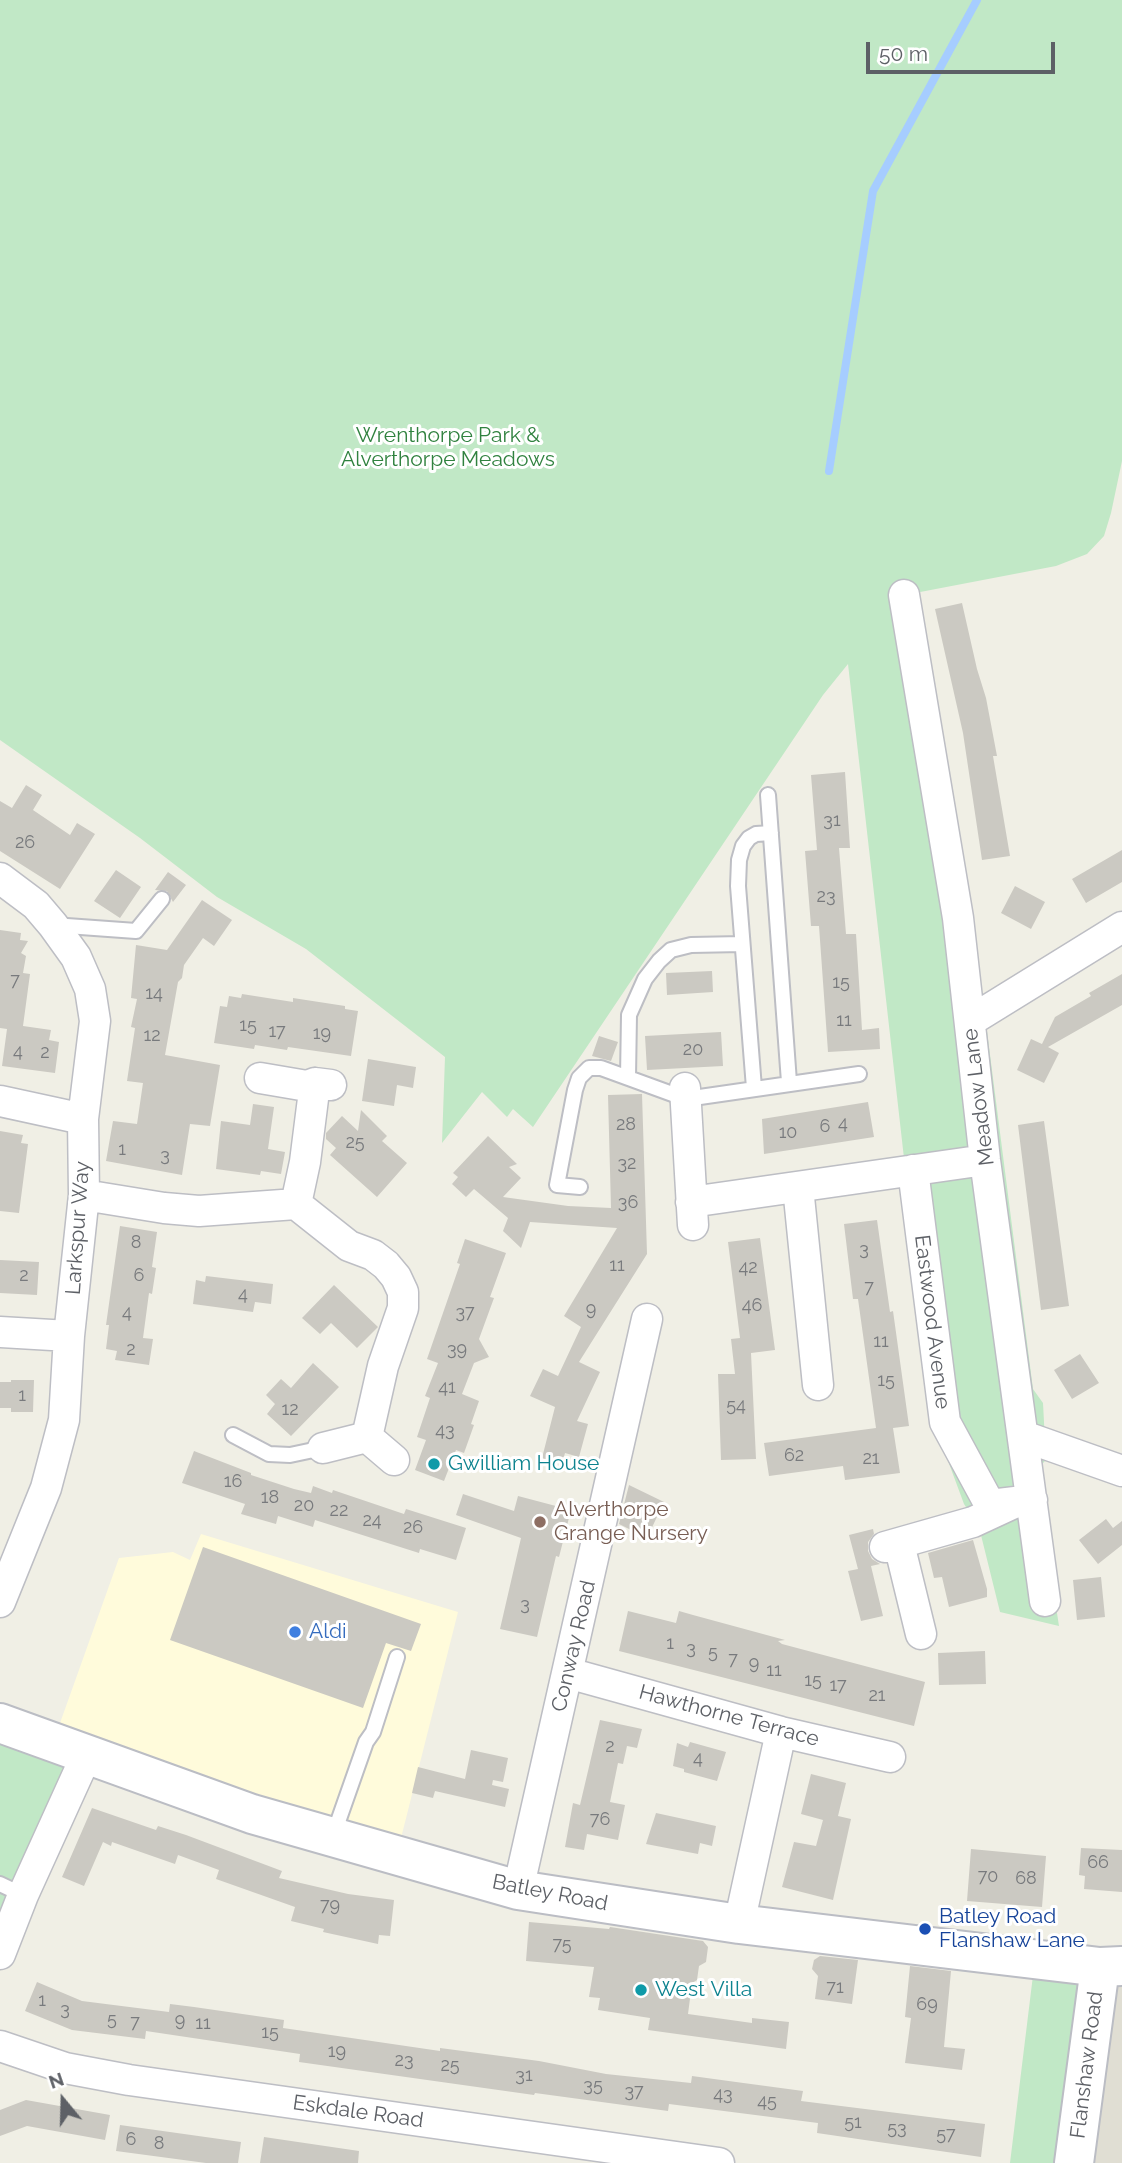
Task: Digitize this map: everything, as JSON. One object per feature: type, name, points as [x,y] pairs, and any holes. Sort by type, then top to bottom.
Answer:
[{"type":"street","name":"Meadow Lane","points":[[904,595],[958,918],[985,1160],[1023,1436],[1024,1501],[1045,1601]]},
{"type":"street","name":"Larkspur Way","points":[[0,878],[36,905],[76,957],[90,989],[95,1021],[83,1119],[84,1195],[69,1336],[64,1420],[46,1488],[0,1602]]},
{"type":"street","points":[[970,1021],[1122,927]]},
{"type":"street","points":[[260,1078],[307,1086],[324,1084],[296,1204]]},
{"type":"street","points":[[686,1094],[692,1213],[798,1187],[985,1160]]},
{"type":"street","points":[[0,1101],[83,1119]]},
{"type":"street","name":"Eastwood Avenue","points":[[913,1170],[946,1422],[990,1505],[1024,1501]]},
{"type":"street","points":[[798,1187],[818,1389]]},
{"type":"street","points":[[84,1195],[199,1211],[296,1204],[349,1246],[373,1255],[386,1265],[396,1277],[402,1292],[403,1308],[383,1366],[367,1437]]},
{"type":"street","name":"Conway Road","points":[[518,1890],[647,1319]]},
{"type":"street","points":[[0,1332],[69,1336]]},
{"type":"street","points":[[1023,1436],[1122,1471]]},
{"type":"street","points":[[323,1448],[367,1437]]},
{"type":"street","points":[[367,1437],[394,1460]]},
{"type":"street","points":[[921,1634],[892,1545],[973,1522],[1024,1501]]},
{"type":"street","name":"Hawthorne Terrace","points":[[568,1673],[781,1732],[890,1757]]},
{"type":"street","name":"Batley Road","points":[[0,1723],[252,1814],[518,1890],[740,1924],[1111,1967]]},
{"type":"street","points":[[740,1924],[781,1732]]},
{"type":"street","points":[[0,1954],[12,1890],[87,1754]]},
{"type":"street","name":"Flanshaw Road","points":[[1074,2163],[1111,1967]]},
{"type":"street","name":"Eskdale Road","points":[[0,2046],[65,2068],[129,2080],[719,2163]]},
{"type":"lane","points":[[768,795],[789,1082]]},
{"type":"lane","points":[[754,1088],[738,886],[741,853],[749,838],[756,834],[771,834]]},
{"type":"lane","points":[[53,925],[136,931],[162,899]]},
{"type":"lane","points":[[628,1077],[629,1015],[645,979],[659,961],[671,950],[691,945],[742,944]]},
{"type":"lane","points":[[580,1187],[556,1185],[575,1090],[579,1078],[589,1068],[601,1068],[686,1094],[859,1074]]},
{"type":"lane","points":[[233,1435],[269,1454],[290,1455],[323,1448]]},
{"type":"lane","points":[[333,1838],[366,1742],[373,1732],[397,1657]]},
{"type":"shaded area","points":[[201,1534],[458,1612],[398,1850],[55,1737],[119,1558],[173,1552],[190,1560]]},
{"type":"shaded area","points":[[1122,1966],[1122,2163],[1074,2163],[1100,1967]]},
{"type":"green space","name":"Wrenthorpe Park & Alverthorpe Meadows","points":[[0,0],[1122,0],[1122,461],[1104,536],[1087,554],[1056,566],[915,593],[971,907],[1033,1389],[1043,1403],[1046,1460],[1035,1471],[1059,1626],[1000,1612],[979,1527],[964,1504],[934,1423],[848,664],[823,695],[533,1127],[513,1109],[507,1117],[482,1092],[442,1143],[445,1057],[306,949],[217,897],[140,838],[0,740]]},
{"type":"green space","points":[[0,1723],[87,1754],[0,1954]]},
{"type":"green space","points":[[1035,1959],[1100,1967],[1074,2163],[1010,2163]]},
{"type":"building","points":[[962,603],[986,698],[997,756],[993,756],[1010,856],[982,860],[963,733],[935,609]]},
{"type":"building","points":[[845,772],[850,848],[839,848],[846,934],[856,934],[862,1030],[879,1028],[880,1049],[828,1052],[819,926],[811,926],[805,851],[817,850],[811,775]]},
{"type":"building","points":[[26,785],[42,795],[33,810],[70,835],[77,823],[95,834],[60,889],[0,851],[0,801],[12,808]]},
{"type":"building","points":[[1122,850],[1122,882],[1086,903],[1072,879]]},
{"type":"building","points":[[116,870],[141,887],[120,918],[94,901]]},
{"type":"building","points":[[168,872],[186,885],[173,902],[167,891],[155,890]]},
{"type":"building","points":[[1015,886],[1045,902],[1031,929],[1001,913]]},
{"type":"building","points":[[202,900],[232,920],[214,946],[203,938],[184,965],[182,978],[178,982],[165,1055],[220,1065],[210,1126],[190,1124],[182,1175],[106,1161],[113,1121],[137,1124],[143,1083],[127,1081],[135,1028],[131,1027],[137,999],[131,998],[136,945],[167,950]]},
{"type":"building","points":[[0,930],[21,933],[20,940],[28,941],[21,953],[26,956],[23,973],[30,974],[23,1026],[51,1030],[49,1040],[59,1042],[55,1073],[2,1066],[7,1029],[0,1028]]},
{"type":"building","points":[[712,971],[713,992],[667,995],[666,973]]},
{"type":"building","points":[[1122,974],[1122,1005],[1048,1047],[1059,1053],[1044,1083],[1017,1070],[1031,1039],[1042,1044],[1055,1017]]},
{"type":"building","points":[[242,994],[293,1002],[293,998],[345,1006],[345,1009],[358,1011],[351,1056],[288,1047],[287,1050],[255,1045],[254,1049],[214,1043],[220,1006],[227,1007],[229,996],[241,998]]},
{"type":"building","points":[[721,1032],[723,1066],[647,1070],[645,1036]]},
{"type":"building","points":[[599,1036],[618,1042],[611,1061],[592,1056]]},
{"type":"building","points":[[368,1059],[416,1067],[413,1088],[397,1085],[394,1106],[362,1101]]},
{"type":"building","points":[[642,1094],[647,1254],[579,1362],[600,1372],[577,1421],[588,1424],[579,1457],[565,1453],[562,1464],[542,1458],[555,1407],[530,1396],[543,1369],[558,1376],[581,1327],[564,1316],[617,1228],[530,1222],[521,1248],[503,1231],[508,1218],[474,1189],[466,1197],[452,1184],[458,1177],[453,1173],[488,1136],[517,1164],[509,1167],[521,1178],[503,1197],[568,1206],[611,1208],[608,1095]]},
{"type":"building","points":[[868,1102],[874,1137],[764,1154],[762,1119]]},
{"type":"building","points":[[253,1104],[274,1107],[268,1149],[285,1152],[281,1174],[261,1171],[260,1175],[216,1169],[221,1121],[250,1125]]},
{"type":"building","points":[[361,1110],[387,1136],[382,1141],[407,1163],[377,1197],[330,1155],[336,1148],[326,1139],[326,1133],[342,1116],[358,1131]]},
{"type":"building","points":[[1044,1121],[1069,1306],[1041,1310],[1018,1125]]},
{"type":"building","points":[[0,1131],[23,1135],[21,1143],[28,1144],[19,1213],[0,1211]]},
{"type":"building","points":[[877,1220],[909,1426],[893,1428],[900,1473],[845,1480],[843,1466],[769,1476],[764,1443],[876,1428],[858,1299],[853,1299],[844,1224]]},
{"type":"building","points":[[120,1226],[157,1232],[152,1267],[156,1268],[152,1294],[149,1293],[143,1338],[153,1339],[149,1365],[115,1360],[117,1351],[106,1349],[109,1325],[106,1325]]},
{"type":"building","points":[[760,1238],[775,1350],[751,1353],[756,1459],[721,1460],[718,1374],[735,1374],[731,1339],[740,1338],[728,1242]]},
{"type":"building","points":[[465,1239],[506,1253],[479,1339],[489,1357],[474,1363],[462,1394],[479,1401],[471,1424],[474,1425],[464,1453],[456,1450],[444,1481],[415,1470],[426,1440],[417,1437],[430,1398],[425,1396],[438,1363],[427,1359],[460,1264],[457,1263]]},
{"type":"building","points":[[0,1260],[39,1262],[37,1295],[0,1293]]},
{"type":"building","points":[[206,1276],[273,1284],[271,1304],[255,1302],[253,1312],[193,1304],[196,1280],[205,1282]]},
{"type":"building","points":[[334,1285],[378,1327],[357,1348],[331,1323],[320,1334],[302,1318]]},
{"type":"building","points":[[1080,1354],[1099,1383],[1072,1399],[1054,1370]]},
{"type":"building","points":[[313,1363],[339,1387],[291,1436],[267,1414],[275,1404],[266,1395],[281,1379],[291,1388]]},
{"type":"building","points":[[34,1380],[33,1412],[11,1412],[11,1408],[0,1408],[0,1382]]},
{"type":"building","points":[[194,1451],[251,1475],[294,1489],[311,1493],[313,1486],[332,1493],[333,1490],[404,1514],[406,1509],[466,1528],[456,1560],[420,1549],[419,1553],[315,1520],[313,1527],[278,1516],[276,1524],[241,1514],[245,1504],[182,1483]]},
{"type":"building","points":[[629,1485],[664,1502],[647,1538],[619,1524]]},
{"type":"building","points":[[463,1494],[514,1511],[518,1496],[571,1510],[559,1557],[556,1556],[537,1637],[500,1629],[521,1538],[456,1515]]},
{"type":"building","points":[[1106,1519],[1113,1528],[1122,1521],[1122,1545],[1098,1564],[1079,1540]]},
{"type":"building","points":[[873,1529],[868,1551],[872,1559],[880,1564],[871,1566],[883,1616],[861,1621],[848,1571],[858,1569],[849,1535]]},
{"type":"building","points":[[973,1540],[987,1597],[949,1607],[942,1577],[934,1578],[928,1553]]},
{"type":"building","name":"Aldi","points":[[203,1547],[421,1624],[411,1651],[386,1643],[363,1708],[170,1640]]},
{"type":"building","points":[[1101,1577],[1105,1617],[1077,1620],[1073,1580]]},
{"type":"building","points":[[628,1611],[676,1623],[679,1611],[785,1640],[778,1641],[782,1644],[925,1682],[914,1726],[619,1651]]},
{"type":"building","points":[[985,1651],[986,1684],[939,1685],[938,1653]]},
{"type":"building","points":[[600,1720],[642,1729],[637,1748],[627,1746],[623,1764],[618,1763],[610,1802],[625,1805],[618,1840],[587,1834],[584,1850],[565,1847],[573,1803],[580,1805]]},
{"type":"building","points":[[690,1742],[726,1752],[717,1781],[684,1772],[684,1769],[673,1766],[677,1743],[688,1747]]},
{"type":"building","points":[[471,1750],[508,1758],[503,1782],[493,1780],[492,1785],[509,1789],[505,1807],[435,1791],[433,1798],[412,1793],[418,1767],[465,1779]]},
{"type":"building","points":[[811,1774],[846,1783],[838,1816],[851,1819],[833,1900],[782,1887],[794,1842],[816,1846],[823,1820],[801,1814]]},
{"type":"building","points":[[92,1808],[156,1830],[158,1826],[186,1835],[282,1871],[279,1878],[348,1894],[394,1900],[390,1936],[379,1935],[378,1944],[323,1932],[324,1929],[291,1921],[295,1907],[216,1879],[219,1870],[178,1855],[175,1864],[112,1842],[111,1846],[103,1842],[84,1886],[62,1877]]},
{"type":"building","points":[[656,1813],[716,1826],[712,1846],[700,1843],[698,1854],[646,1844]]},
{"type":"building","points":[[1081,1848],[1122,1850],[1122,1892],[1084,1889],[1085,1876],[1079,1875]]},
{"type":"building","points":[[971,1849],[1046,1856],[1042,1907],[967,1901]]},
{"type":"building","name":"West Villa","points":[[529,1922],[610,1927],[703,1941],[708,1947],[706,1962],[699,1966],[697,1980],[692,1983],[688,2014],[752,2023],[752,2018],[789,2022],[786,2049],[648,2030],[650,2018],[598,2010],[600,1998],[589,1997],[594,1967],[526,1961]]},
{"type":"building","points":[[820,1956],[858,1960],[852,2004],[815,1999],[818,1976],[812,1969],[814,1960]]},
{"type":"building","points":[[910,1966],[951,1971],[944,2047],[965,2049],[962,2070],[905,2063],[911,2018],[905,2017]]},
{"type":"building","points":[[37,1982],[82,2001],[169,2012],[170,2004],[194,2007],[284,2020],[283,2028],[440,2051],[440,2048],[539,2061],[606,2074],[691,2083],[692,2076],[803,2091],[801,2101],[985,2124],[981,2157],[817,2133],[818,2123],[669,2104],[668,2111],[535,2093],[534,2095],[299,2062],[300,2054],[146,2031],[145,2039],[72,2030],[25,2011]]},
{"type":"building","points":[[26,2100],[110,2115],[105,2140],[27,2126],[0,2136],[0,2110]]},
{"type":"building","points":[[120,2125],[241,2142],[238,2163],[206,2163],[116,2151]]},
{"type":"building","points":[[264,2137],[359,2151],[358,2163],[260,2163]]},
{"type":"waterway","points":[[829,471],[873,191],[977,0]]},
{"type":"place","name":"Gwilliam House","points":[[434,1464]]},
{"type":"place","name":"Alverthorpe Grange Nursery","points":[[540,1522]]},
{"type":"place","name":"Aldi","points":[[295,1632]]},
{"type":"place","name":"Batley Road Flanshaw Lane","points":[[925,1929]]},
{"type":"place","name":"West Villa","points":[[641,1990]]}]
